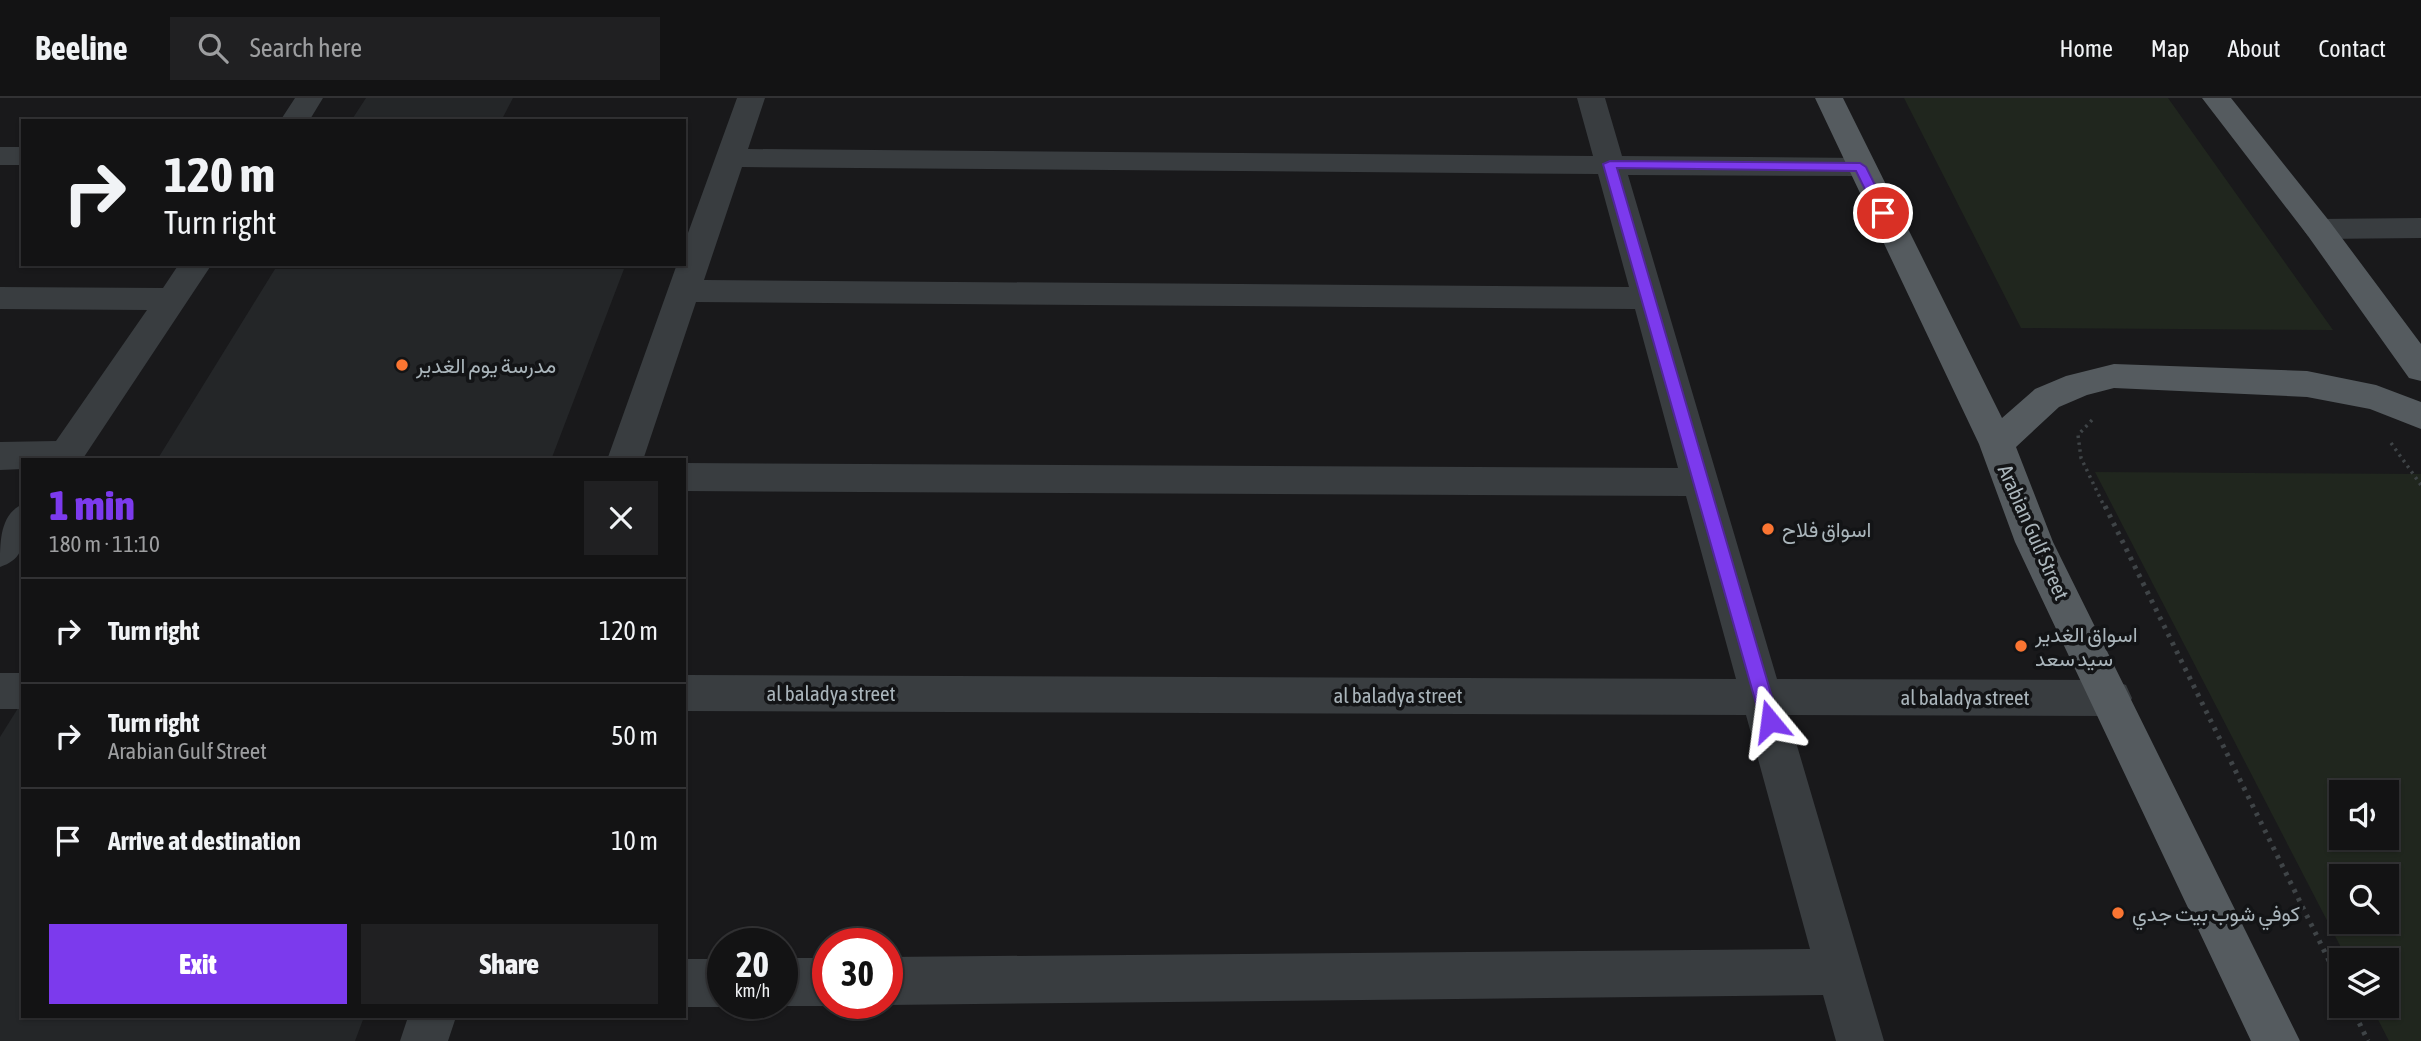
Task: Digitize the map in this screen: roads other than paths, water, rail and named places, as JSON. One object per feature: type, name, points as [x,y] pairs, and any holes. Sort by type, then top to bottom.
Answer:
[{"type":"main road","name":"Arabian Gulf Street","points":[[1829,98],[1860,167],[1997,444],[2034,542],[2276,1041]]},
{"type":"main road","points":[[2216,98],[2319,229],[2421,369]]},
{"type":"main road","points":[[1997,444],[2047,398],[2078,385],[2114,376],[2307,384],[2376,398],[2421,416]]},
{"type":"street","points":[[295,119],[309,98]]},
{"type":"street","points":[[626,458],[751,98]]},
{"type":"street","points":[[1591,98],[1860,1041]]},
{"type":"street","points":[[0,156],[21,156]]},
{"type":"street","points":[[730,158],[1860,167]]},
{"type":"street","points":[[2319,229],[2421,228]]},
{"type":"street","points":[[0,456],[64,458],[195,266]]},
{"type":"street","points":[[684,291],[1648,298]]},
{"type":"street","points":[[0,298],[172,299]]},
{"type":"street","points":[[686,477],[1701,482]]},
{"type":"street","points":[[0,552],[21,522]]},
{"type":"street","points":[[0,691],[21,691]]},
{"type":"street","name":"al baladya street","points":[[686,693],[2111,698]]},
{"type":"street","points":[[903,981],[1840,972]]},
{"type":"street","points":[[686,983],[707,983]]},
{"type":"street","points":[[424,1041],[432,1018]]},
{"type":"place","name":"مدرسة يوم الغدير","points":[[402,365]]},
{"type":"place","name":"اسواق فلاح","points":[[1768,529]]},
{"type":"place","name":"اسواق الغدير سيد سعد","points":[[2021,646]]},
{"type":"place","name":"كوفي شوب بيت جدي","points":[[2118,913]]}]
